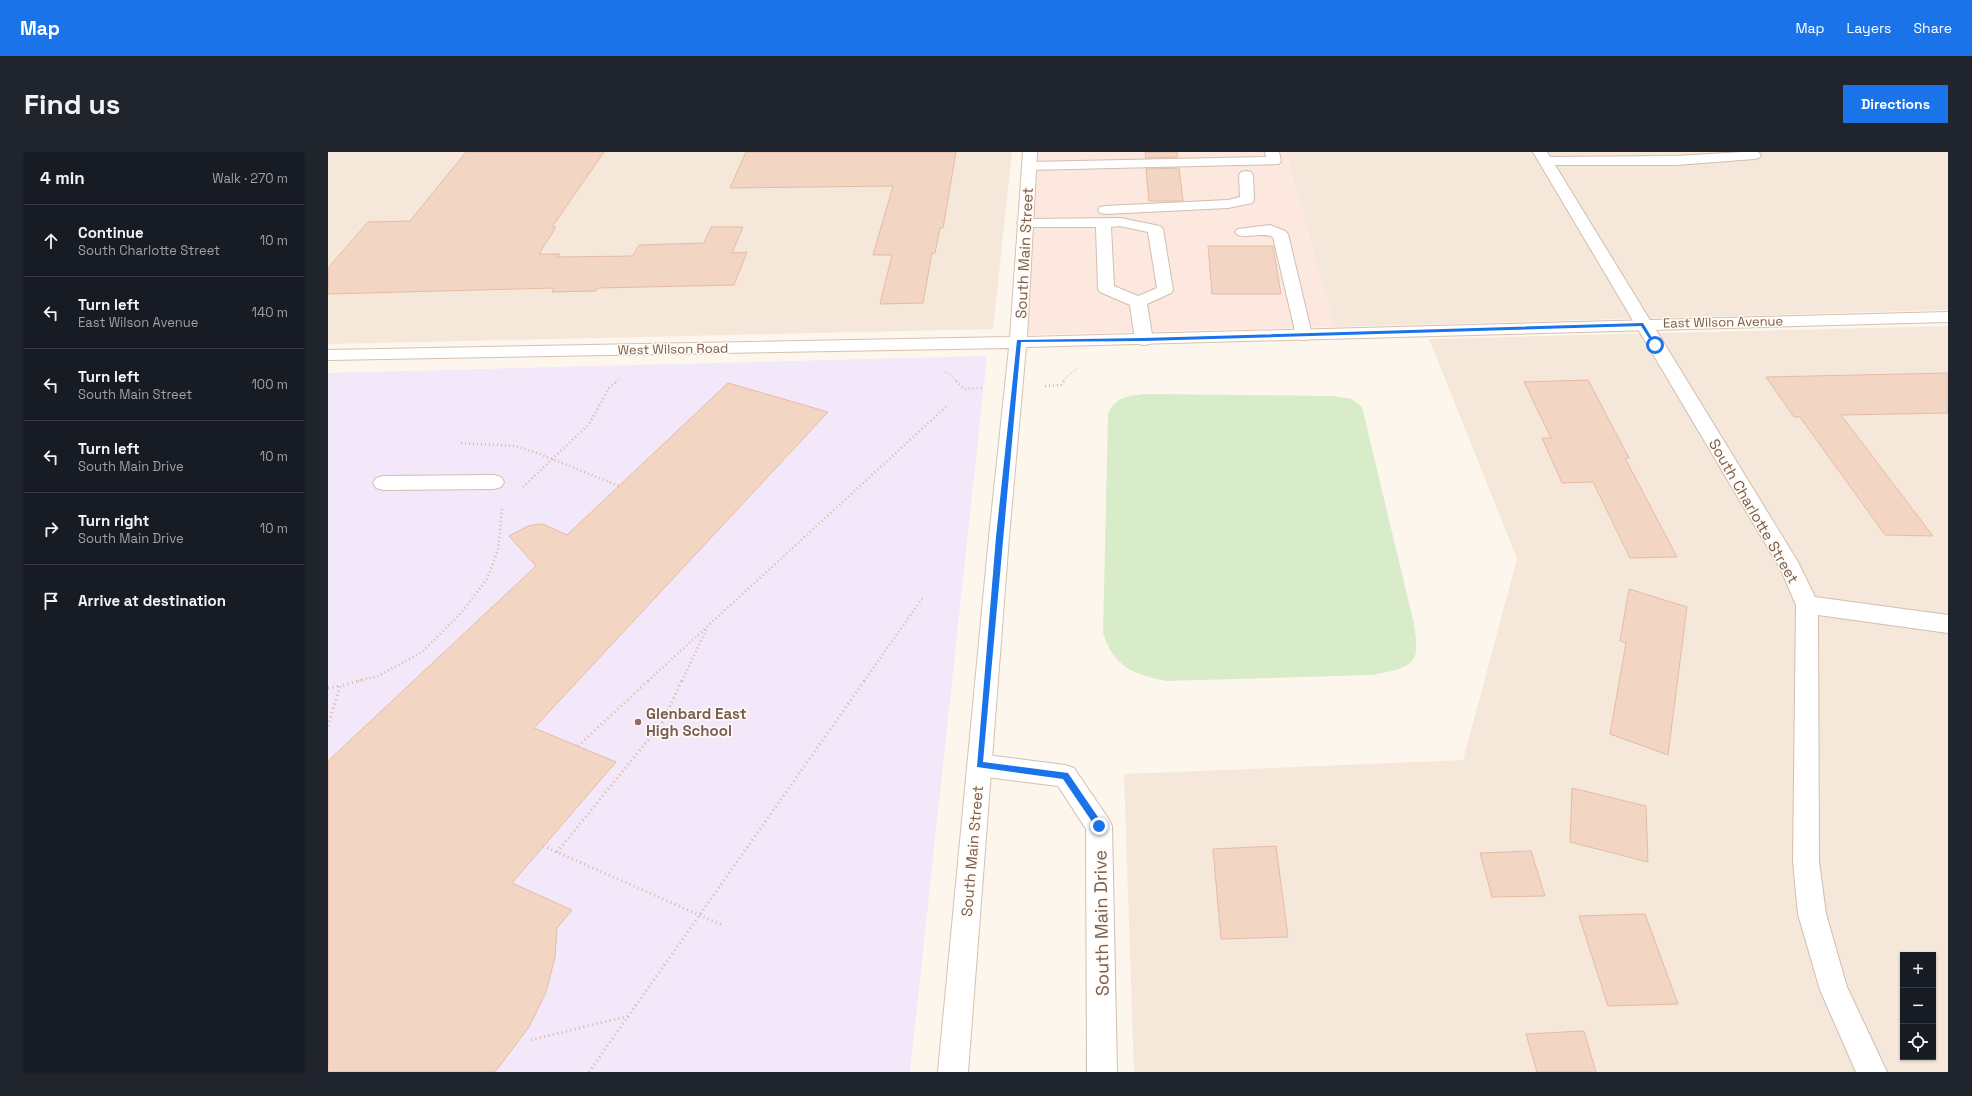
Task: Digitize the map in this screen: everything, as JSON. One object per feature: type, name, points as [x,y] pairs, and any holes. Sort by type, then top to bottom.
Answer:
[{"type":"street","points":[[1543,156],[1720,159],[1754,155]]},
{"type":"street","name":"South Charlotte Street","points":[[1543,156],[1791,568],[1807,605],[1806,862],[1812,914],[1834,990],[1872,1072]]},
{"type":"street","points":[[1029,159],[1273,157]]},
{"type":"street","name":"South Main Street","points":[[953,1072],[999,537],[1018,341],[1029,159]]},
{"type":"street","points":[[1025,217],[1228,204],[1247,200],[1246,175]]},
{"type":"street","points":[[1025,217],[1120,222],[1155,229],[1165,290],[1138,302],[1106,289],[1103,222]]},
{"type":"street","points":[[1243,232],[1270,230],[1280,234],[1304,335]]},
{"type":"street","points":[[1138,302],[1144,340]]},
{"type":"street","name":"East Wilson Avenue","points":[[1018,341],[1144,340],[1948,316]]},
{"type":"street","name":"West Wilson Road","points":[[328,356],[1018,341]]},
{"type":"street","points":[[383,484],[494,482]]},
{"type":"street","points":[[1807,605],[1948,624]]},
{"type":"street","name":"South Main Drive","points":[[980,765],[1065,776],[1099,826],[1102,1072]]},
{"type":"path","points":[[943,372],[950,374],[964,389]]},
{"type":"path","points":[[522,488],[590,424],[609,388],[618,378],[626,376]]},
{"type":"path","points":[[578,746],[948,405]]},
{"type":"path","points":[[461,443],[514,446],[554,459],[619,486]]},
{"type":"path","points":[[328,688],[378,676],[422,652],[462,612],[487,579],[498,550],[502,509],[506,503]]},
{"type":"path","points":[[589,1072],[924,596]]},
{"type":"path","points":[[557,852],[662,723],[708,625]]},
{"type":"path","points":[[328,726],[340,686]]},
{"type":"path","points":[[543,846],[724,926]]},
{"type":"path","points":[[531,1040],[629,1016]]},
{"type":"shaded area","points":[[328,152],[1012,152],[993,329],[328,344]]},
{"type":"shaded area","points":[[1038,152],[1286,152],[1334,327],[1025,335]]},
{"type":"shaded area","points":[[1286,152],[1948,152],[1948,310],[1334,327]]},
{"type":"shaded area","points":[[1948,326],[1948,1072],[1134,1072],[1124,774],[1463,760],[1517,559],[1429,339]]},
{"type":"shaded area","name":"Glenbard East High School","points":[[987,356],[910,1072],[328,1072],[328,373]]},
{"type":"green space","points":[[1143,394],[1332,396],[1352,399],[1362,407],[1414,624],[1416,652],[1410,663],[1398,669],[1372,675],[1166,681],[1134,672],[1119,661],[1113,654],[1103,633],[1108,414],[1117,401],[1126,397]]},
{"type":"building","points":[[466,152],[604,152],[552,227],[556,227],[539,254],[560,254],[557,257],[633,256],[639,245],[704,243],[711,227],[743,227],[732,253],[747,252],[734,285],[598,288],[596,291],[552,292],[554,288],[328,294],[328,268],[368,222],[410,221]]},
{"type":"building","points":[[746,152],[956,152],[943,228],[940,228],[935,253],[932,253],[923,303],[880,304],[892,255],[873,255],[893,186],[730,188]]},
{"type":"building","points":[[1145,152],[1177,152],[1178,157],[1146,158]]},
{"type":"building","points":[[1179,168],[1183,201],[1149,201],[1146,169]]},
{"type":"building","points":[[1208,246],[1273,246],[1281,294],[1212,294]]},
{"type":"building","points":[[1948,373],[1948,413],[1841,415],[1933,536],[1885,535],[1800,417],[1794,417],[1766,377]]},
{"type":"building","points":[[1588,380],[1629,458],[1625,458],[1677,557],[1630,558],[1593,482],[1562,483],[1542,438],[1551,438],[1524,382]]},
{"type":"building","name":"Glenbard East High School","points":[[728,383],[828,412],[534,728],[616,762],[512,883],[572,910],[557,928],[555,957],[546,992],[529,1027],[495,1072],[328,1072],[328,761],[536,566],[509,536],[528,526],[539,524],[545,525],[567,535]]},
{"type":"building","points":[[1629,589],[1687,607],[1668,755],[1610,734],[1626,643],[1620,641]]},
{"type":"building","points":[[1572,788],[1646,806],[1648,862],[1570,842]]},
{"type":"building","points":[[1276,846],[1288,937],[1221,939],[1213,849]]},
{"type":"building","points":[[1531,851],[1545,896],[1492,897],[1480,853]]},
{"type":"building","points":[[1645,914],[1678,1004],[1608,1006],[1579,916]]},
{"type":"building","points":[[1584,1031],[1596,1072],[1537,1072],[1526,1034]]},
{"type":"place","name":"Glenbard East High School","points":[[638,722]]},
{"type":"route","points":[[1099,826],[1065,776],[980,765],[999,537],[1018,341],[1144,340],[1643,324],[1655,345]]}]
